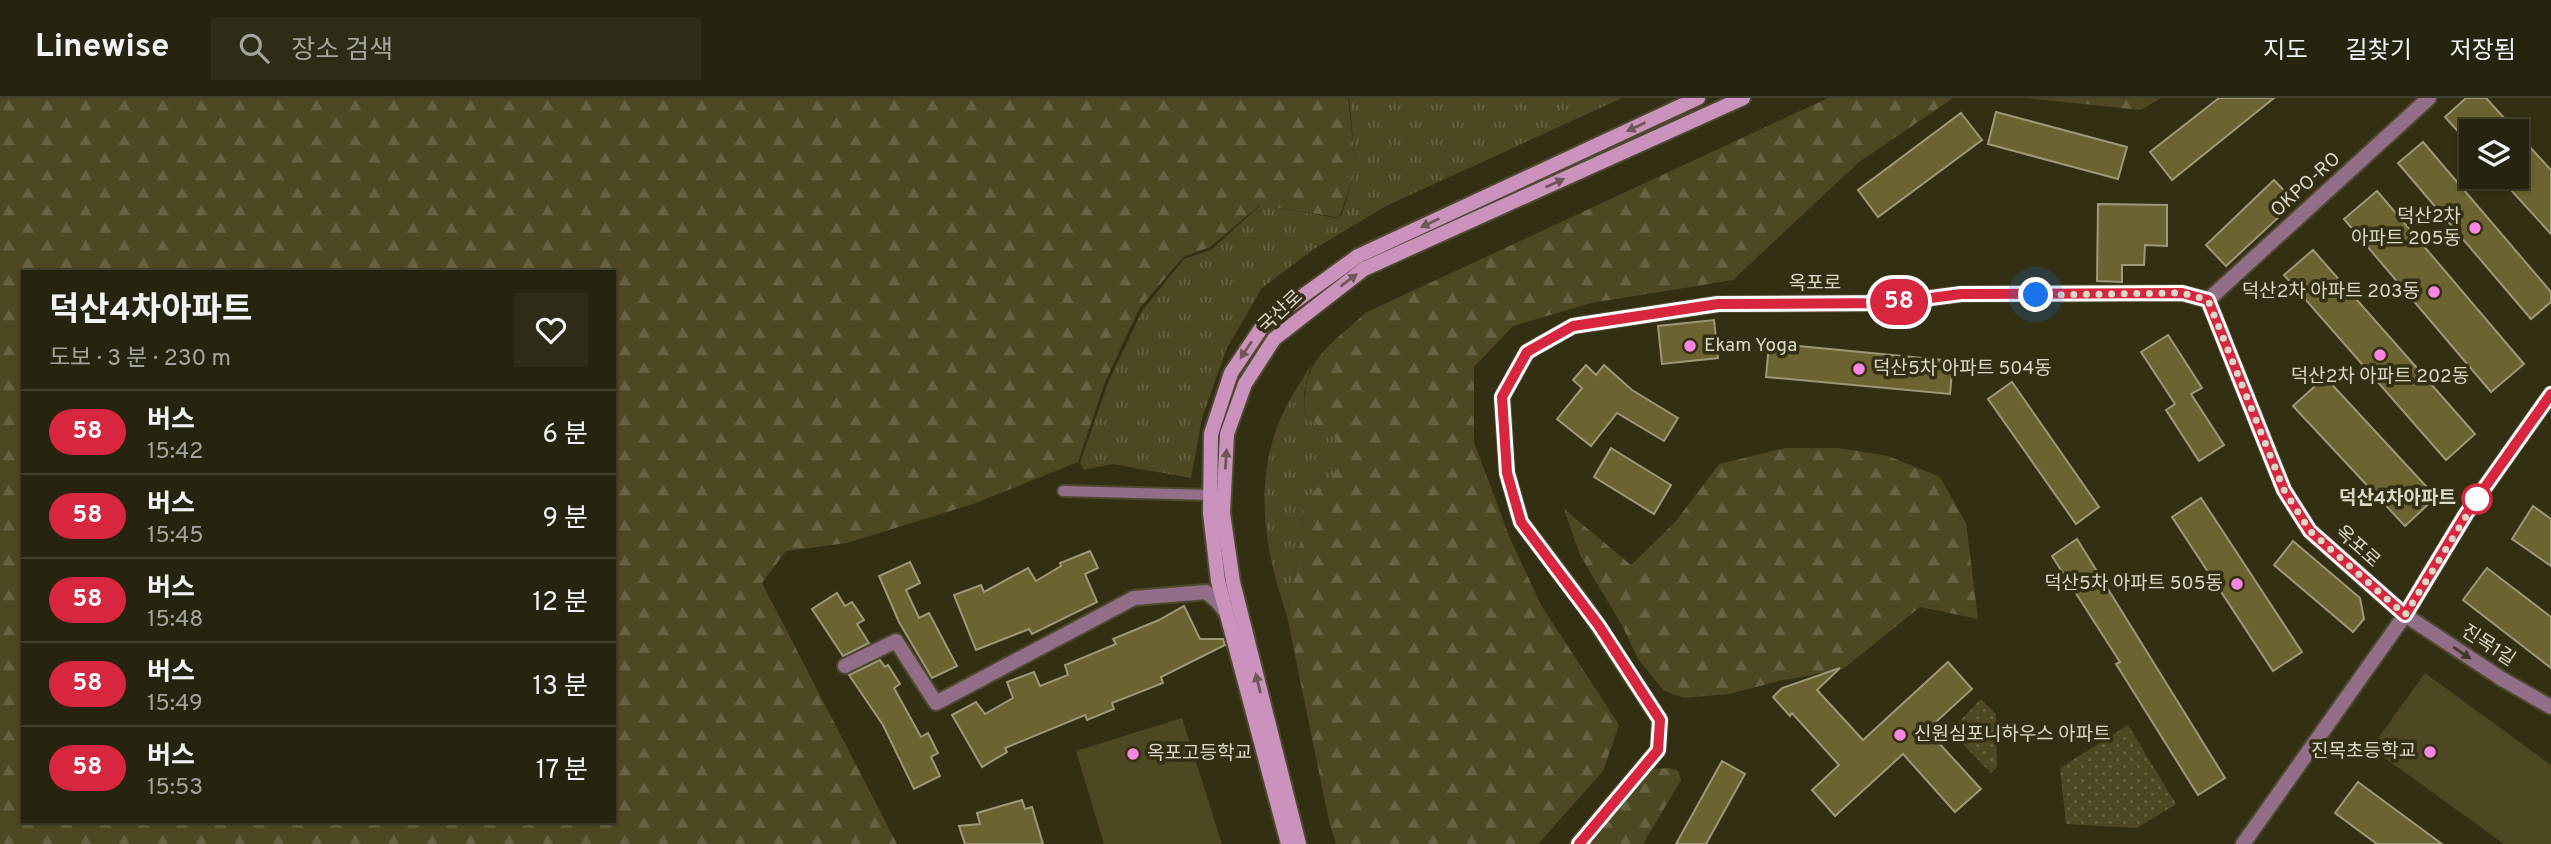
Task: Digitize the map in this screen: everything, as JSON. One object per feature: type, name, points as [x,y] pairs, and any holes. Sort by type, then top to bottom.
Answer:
[{"type":"street","name":"국산로","points":[[1288,844],[1217,568],[1211,495],[1211,434],[1231,373],[1264,324],[1358,256],[1698,98]]},
{"type":"street","name":"국산로","points":[[1299,844],[1233,582],[1223,513],[1227,434],[1245,384],[1274,340],[1364,269],[1743,98]]},
{"type":"street","name":"OKPO-RO","points":[[2208,300],[2430,98]]},
{"type":"street","name":"옥포로","points":[[1578,844],[1658,750],[1660,720],[1599,626],[1521,522],[1507,473],[1502,397],[1527,352],[1573,326],[1718,304],[1893,303],[1961,294],[2182,293],[2208,300],[2284,490],[2310,531],[2405,615]]},
{"type":"street","points":[[2243,844],[2405,615],[2466,514],[2551,394]]},
{"type":"street","points":[[1206,592],[1217,568]]},
{"type":"street","points":[[845,666],[896,641],[936,703],[1134,598],[1206,592],[1217,601],[1228,617]]},
{"type":"street","name":"진목1길","points":[[2405,615],[2502,679],[2551,707]]},
{"type":"lane","points":[[1063,491],[1211,495]]},
{"type":"green space","points":[[0,98],[1348,98],[1356,169],[1340,215],[1336,217],[1260,205],[1210,247],[1183,257],[1139,309],[1105,382],[1078,462],[973,504],[847,543],[786,551],[762,583],[897,844],[0,844]]},
{"type":"green space","points":[[1349,98],[1622,98],[1386,206],[1314,249],[1262,288],[1227,348],[1202,418],[1191,478],[1113,464],[1084,470],[1080,463],[1108,383],[1142,311],[1184,259],[1211,250],[1261,205],[1336,218],[1341,216],[1356,169]]},
{"type":"green space","points":[[1828,98],[1953,98],[1859,162],[1733,280],[1591,303],[1513,326],[1474,367],[1474,442],[1509,536],[1541,605],[1619,725],[1603,771],[1538,844],[1336,844],[1287,616],[1302,530],[1303,502],[1348,459],[1333,435],[1305,417],[1307,381],[1319,357],[1365,313]]},
{"type":"green space","points":[[2026,98],[2161,98],[2141,110]]},
{"type":"green space","points":[[1311,365],[1304,393],[1305,417],[1333,435],[1349,459],[1303,502],[1302,530],[1287,616],[1269,546],[1266,475],[1280,419]]},
{"type":"green space","points":[[1785,448],[1839,448],[1888,456],[1940,477],[1966,523],[1978,619],[1920,607],[1843,669],[1729,694],[1684,698],[1664,691],[1638,659],[1622,625],[1580,555],[1564,509],[1631,565],[1676,521],[1719,464]]},
{"type":"green space","points":[[2425,673],[2551,765],[2551,844],[2504,844],[2371,748]]},
{"type":"green space","points":[[1981,699],[1996,714],[1997,767],[1991,773],[1950,731]]},
{"type":"green space","points":[[1182,718],[1222,844],[1104,844],[1076,751]]},
{"type":"green space","points":[[2128,725],[2176,804],[2137,828],[2066,824],[2060,768]]},
{"type":"green space","points":[[1669,768],[1678,771],[1681,780],[1643,844],[1584,844],[1652,769]]},
{"type":"building","points":[[2219,98],[2274,98],[2172,180],[2150,152]]},
{"type":"building","points":[[2466,98],[2486,98],[2505,119],[2459,119],[2459,133],[2445,117]]},
{"type":"building","points":[[1996,112],[2127,147],[2118,179],[1988,144]]},
{"type":"building","points":[[1961,113],[1982,140],[1878,217],[1858,190]]},
{"type":"building","name":"덕산2차 아파트 205동","points":[[2423,142],[2459,184],[2459,189],[2463,189],[2551,292],[2551,302],[2531,319],[2398,163]]},
{"type":"building","points":[[2529,146],[2551,170],[2551,234],[2510,189],[2529,189]]},
{"type":"building","points":[[2274,180],[2295,202],[2226,266],[2206,245]]},
{"type":"building","name":"덕산2차 아파트 203동","points":[[2377,191],[2524,364],[2491,392],[2344,219]]},
{"type":"building","points":[[2098,204],[2167,205],[2167,246],[2145,245],[2144,265],[2122,265],[2122,282],[2097,281]]},
{"type":"building","name":"덕산2차 아파트 202동","points":[[2313,250],[2475,434],[2446,460],[2284,275]]},
{"type":"building","points":[[1714,320],[1718,358],[1662,364],[1658,326]]},
{"type":"building","points":[[2168,335],[2202,388],[2191,394],[2224,445],[2199,461],[2166,410],[2175,404],[2141,352]]},
{"type":"building","name":"덕산5차 아파트 504동","points":[[1769,343],[1953,361],[1950,394],[1766,377]]},
{"type":"building","points":[[1586,365],[1596,375],[1604,365],[1632,390],[1678,418],[1664,441],[1617,413],[1591,446],[1557,419],[1582,388],[1573,380]]},
{"type":"building","points":[[2325,377],[2436,497],[2405,526],[2293,406]]},
{"type":"building","points":[[2012,382],[2099,507],[2076,524],[1988,399]]},
{"type":"building","points":[[1611,448],[1671,485],[1654,514],[1594,477]]},
{"type":"building","name":"덕산5차 아파트 505동","points":[[2201,498],[2302,652],[2273,671],[2172,517]]},
{"type":"building","points":[[2533,506],[2551,519],[2551,566],[2512,539]]},
{"type":"building","points":[[2077,539],[2225,778],[2198,795],[2116,664],[2120,662],[2052,556]]},
{"type":"building","points":[[2293,541],[2360,598],[2364,619],[2353,632],[2274,565]]},
{"type":"building","points":[[1090,551],[1098,568],[1085,574],[1097,602],[1032,634],[1029,629],[976,650],[954,595],[981,585],[984,592],[1028,568],[1036,581],[1061,566],[1060,563]]},
{"type":"building","points":[[910,562],[920,583],[906,590],[919,618],[929,613],[957,666],[932,678],[899,622],[879,576]]},
{"type":"building","points":[[2487,568],[2551,617],[2551,668],[2463,600]]},
{"type":"building","points":[[837,593],[845,606],[852,602],[864,620],[857,624],[869,643],[843,656],[812,609]]},
{"type":"building","points":[[1184,606],[1200,639],[1223,639],[1225,645],[1161,677],[1163,683],[1112,703],[1114,709],[1087,720],[1085,715],[1005,748],[1007,752],[982,767],[952,715],[976,702],[985,714],[1013,698],[1007,682],[1034,672],[1040,686],[1068,675],[1065,665],[1116,644],[1113,639],[1159,620]]},
{"type":"building","points":[[880,660],[885,667],[888,665],[900,684],[894,688],[921,737],[928,733],[938,753],[931,757],[940,776],[914,789],[883,725],[849,675]]},
{"type":"building","name":"신원심포니하우스 아파트","points":[[1948,662],[1972,689],[1927,730],[1981,789],[1955,812],[1903,754],[1835,816],[1812,790],[1839,765],[1792,713],[1790,716],[1773,697],[1782,688],[1840,668],[1817,690],[1863,740]]},
{"type":"building","points":[[1722,761],[1745,774],[1706,844],[1676,844]]},
{"type":"building","points":[[2358,782],[2442,844],[2377,844],[2335,813]]},
{"type":"building","points":[[1022,800],[1025,809],[1032,807],[1043,844],[965,844],[959,826],[980,824],[977,813]]},
{"type":"bus line","name":"58","points":[[1579,844],[1658,750],[1660,720],[1627,666],[1585,606],[1521,522],[1507,473],[1502,397],[1511,375],[1527,352],[1573,326],[1718,304],[1893,303],[1961,294],[2182,293],[2208,300],[2284,490],[2310,531],[2405,615],[2466,514],[2551,394]]},
{"type":"place","name":"덕산2차 아파트 205동","points":[[2475,228]]},
{"type":"place","name":"덕산2차 아파트 203동","points":[[2434,292]]},
{"type":"place","name":"Ekam Yoga","points":[[1690,346]]},
{"type":"place","name":"덕산2차 아파트 202동","points":[[2380,355]]},
{"type":"place","name":"덕산5차 아파트 504동","points":[[1859,369]]},
{"type":"place","name":"덕산4차아파트","points":[[2477,499]]},
{"type":"place","name":"덕산5차 아파트 505동","points":[[2237,584]]},
{"type":"place","name":"신원심포니하우스 아파트","points":[[1900,735]]},
{"type":"place","name":"진목초등학교","points":[[2430,752]]},
{"type":"place","name":"옥포고등학교","points":[[1133,754]]},
{"type":"route","points":[[2036,295],[2182,293],[2208,300],[2284,490],[2310,531],[2405,615],[2480,494],[2477,499]]}]
